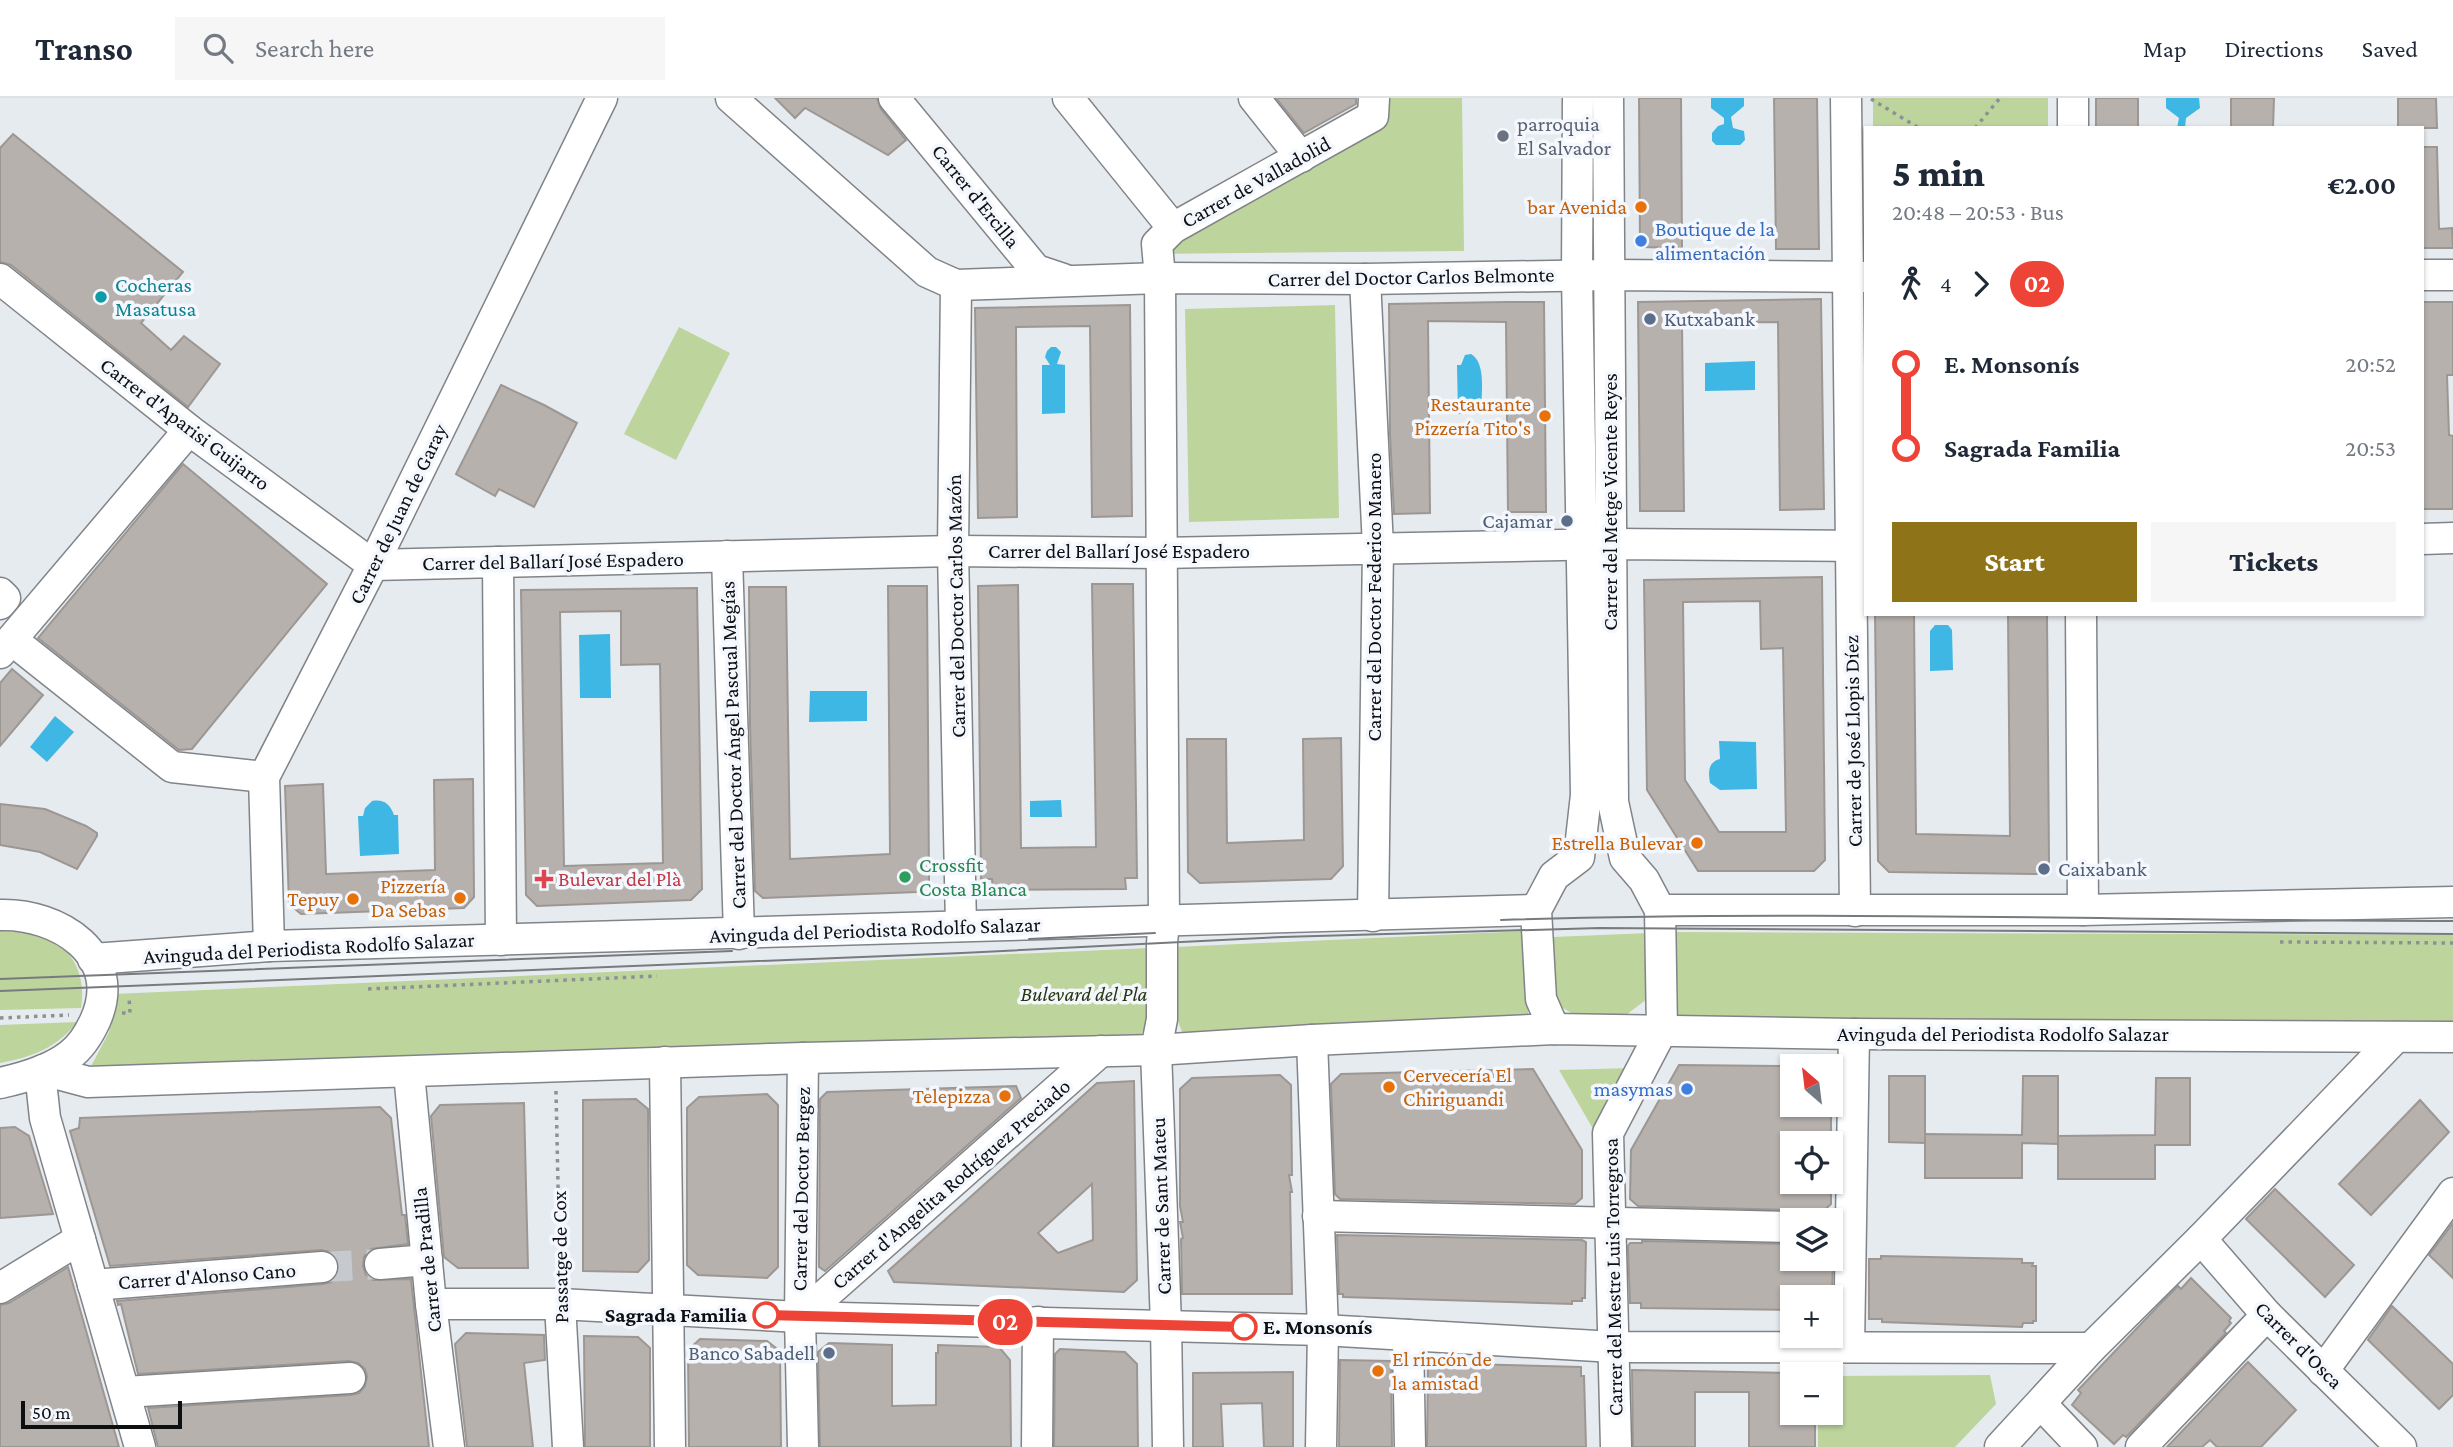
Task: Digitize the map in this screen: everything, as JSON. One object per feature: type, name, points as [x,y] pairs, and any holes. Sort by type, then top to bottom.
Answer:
[{"type":"street","name":"Carrer de Juan de Garay","points":[[269,946],[264,777],[373,565],[602,98]]},
{"type":"street","points":[[731,98],[927,272],[956,285]]},
{"type":"street","name":"Carrer d'Ercilla","points":[[894,98],[1036,270],[1067,281]]},
{"type":"street","points":[[1068,98],[1173,228]]},
{"type":"street","points":[[1254,98],[1301,157]]},
{"type":"street","name":"Carrer de Valladolid","points":[[1160,278],[1157,244],[1162,236],[1373,116],[1374,98]]},
{"type":"street","name":"Carrer del Metge Vicente Reyes","points":[[1578,98],[1577,275],[1613,802],[1625,858]]},
{"type":"street","name":"Carrer del Metge Vicente Reyes","points":[[1579,858],[1586,795],[1609,275],[1608,98]]},
{"type":"street","name":"Carrer de José Llopis Díez","points":[[1846,98],[1856,277],[1858,546],[1855,911]]},
{"type":"street","points":[[2073,98],[2073,126]]},
{"type":"street","name":"Carrer del Doctor Carlos Belmonte","points":[[956,285],[1160,278],[1365,279],[1577,275],[1856,277]]},
{"type":"street","points":[[2424,275],[2453,275]]},
{"type":"street","name":"Carrer de Sant Mateu","points":[[1160,278],[1164,921],[1162,1019],[1156,1050],[1168,1447]]},
{"type":"street","name":"Carrer d'Aparisi Guijarro","points":[[0,279],[189,429],[373,565]]},
{"type":"street","name":"Carrer del Doctor Federico Manero","points":[[1365,279],[1378,547],[1373,916]]},
{"type":"street","name":"Carrer del Doctor Carlos Mazón","points":[[956,285],[953,551],[961,926]]},
{"type":"street","points":[[189,429],[5,644],[172,767],[264,777]]},
{"type":"street","points":[[2424,538],[2453,538]]},
{"type":"street","name":"Carrer del Ballarí José Espadero","points":[[373,565],[953,551],[1161,553],[1595,544],[1858,546]]},
{"type":"street","name":"Carrer del Doctor Ángel Pascual Megías","points":[[727,556],[739,934]]},
{"type":"street","points":[[498,562],[501,940]]},
{"type":"street","points":[[0,593],[5,598],[0,604]]},
{"type":"street","points":[[2081,616],[2083,910]]},
{"type":"street","points":[[1554,1029],[1541,999],[1536,910],[1554,876],[1579,858],[1625,858],[1644,880],[1660,911],[2083,910],[2453,902]]},
{"type":"street","name":"Avinguda del Periodista Rodolfo Salazar","points":[[93,959],[269,946],[1536,910]]},
{"type":"street","name":"Carrer del Mestre Luis Torregrosa","points":[[1616,1447],[1608,1133],[1662,1030],[1660,911]]},
{"type":"street","points":[[0,915],[11,914],[51,922],[67,931],[82,944],[93,959],[103,987],[98,1014],[87,1037],[70,1055],[42,1071],[0,1083]]},
{"type":"street","name":"Avinguda del Periodista Rodolfo Salazar","points":[[42,1071],[88,1082],[556,1068],[665,1062],[1156,1050],[1554,1029],[1854,1034],[2453,1037]]},
{"type":"street","points":[[1842,1208],[1854,1034]]},
{"type":"street","points":[[2000,1447],[2091,1348],[2202,1239],[2396,1037]]},
{"type":"street","points":[[1312,1040],[1323,1330],[1321,1447]]},
{"type":"street","name":"Carrer d'Angelita Rodríguez Preciado","points":[[800,1317],[1101,1051]]},
{"type":"street","name":"Carrer del Doctor Bergez","points":[[803,1058],[800,1317],[803,1447]]},
{"type":"street","points":[[665,1062],[670,1447]]},
{"type":"street","name":"Carrer d'Alonso Cano","points":[[42,1071],[45,1118],[140,1447]]},
{"type":"street","name":"Carrer de Pradilla","points":[[408,1073],[431,1304],[449,1447]]},
{"type":"street","points":[[2323,1371],[2453,1193]]},
{"type":"street","points":[[1318,1216],[1780,1227]]},
{"type":"street","points":[[0,1288],[80,1239]]},
{"type":"street","name":"Carrer d'Osca","points":[[2202,1239],[2267,1315],[2400,1447]]},
{"type":"street","points":[[1843,1258],[1849,1347]]},
{"type":"street","points":[[380,1264],[427,1260]]},
{"type":"street","name":"Carrer d'Alonso Cano","points":[[93,1285],[322,1268]]},
{"type":"street","points":[[431,1304],[560,1304],[800,1317],[1323,1330],[1614,1347],[2091,1348]]},
{"type":"street","name":"Passatge de Cox","points":[[560,1304],[568,1447]]},
{"type":"street","points":[[2141,1447],[2267,1315]]},
{"type":"street","points":[[1037,1447],[1038,1322]]},
{"type":"street","points":[[1408,1335],[1410,1447]]},
{"type":"street","points":[[125,1392],[350,1378]]},
{"type":"street","points":[[2040,1404],[2082,1447]]},
{"type":"path","points":[[1869,98],[1916,126]]},
{"type":"path","points":[[1977,126],[2000,98]]},
{"type":"path","points":[[2280,942],[2453,943]]},
{"type":"path","points":[[368,989],[657,976]]},
{"type":"path","name":"Passatge de Cox","points":[[556,1068],[560,1304]]},
{"type":"green space","points":[[1387,98],[1462,98],[1464,251],[1144,254]]},
{"type":"green space","points":[[1873,98],[2048,98],[2048,126],[1873,126]]},
{"type":"green space","points":[[1335,305],[1339,518],[1189,522],[1185,309]]},
{"type":"green space","points":[[679,327],[730,353],[676,460],[624,434]]},
{"type":"green space","points":[[0,931],[43,937],[66,951],[80,977],[81,1008],[0,1010]]},
{"type":"green space","name":"Bulevard del Pla","points":[[1528,931],[1528,1022],[1183,1034],[1177,1019],[1175,947]]},
{"type":"green space","points":[[1667,932],[2453,935],[2453,1027],[1674,1024]]},
{"type":"green space","points":[[1650,933],[1647,999],[1622,1018],[1578,1017],[1558,1005],[1551,982],[1553,937]]},
{"type":"green space","name":"Bulevard del Pla","points":[[1149,948],[1152,1015],[1140,1036],[88,1072],[109,1032],[114,994]]},
{"type":"green space","points":[[77,1022],[61,1039],[43,1050],[0,1063],[0,1025]]},
{"type":"green space","points":[[1632,1068],[1596,1134],[1559,1070]]},
{"type":"green space","points":[[1990,1375],[1996,1404],[1955,1447],[1818,1447],[1818,1425],[1843,1425],[1843,1376]]},
{"type":"water","points":[[1711,98],[1744,98],[1744,106],[1731,117],[1733,128],[1744,131],[1745,140],[1740,145],[1716,145],[1712,141],[1712,133],[1724,124],[1724,118],[1711,108]]},
{"type":"water","points":[[2166,98],[2199,98],[2200,108],[2186,118],[2185,126],[2177,126],[2179,118],[2166,108]]},
{"type":"water","points":[[1051,347],[1056,347],[1061,352],[1057,364],[1065,365],[1065,413],[1042,414],[1042,365],[1050,365],[1045,357]]},
{"type":"water","points":[[1471,354],[1476,358],[1481,372],[1481,414],[1458,414],[1457,365],[1461,365],[1465,355]]},
{"type":"water","points":[[1755,361],[1755,390],[1705,391],[1705,363]]},
{"type":"water","points":[[1935,625],[1948,625],[1952,630],[1953,670],[1930,671],[1930,631]]},
{"type":"water","points":[[610,634],[611,698],[580,698],[579,635]]},
{"type":"water","points":[[810,691],[867,691],[867,721],[809,722]]},
{"type":"water","points":[[55,716],[74,732],[47,762],[30,747]]},
{"type":"water","points":[[1719,741],[1756,742],[1757,789],[1720,790],[1710,783],[1710,768],[1713,762],[1720,759]]},
{"type":"water","points":[[1061,800],[1062,817],[1030,817],[1030,801]]},
{"type":"water","points":[[372,801],[386,803],[394,815],[398,815],[399,854],[360,856],[358,816],[363,816],[365,808]]},
{"type":"building","points":[[775,98],[877,98],[881,109],[906,140],[888,155],[805,108],[795,118]]},
{"type":"building","points":[[1276,98],[1356,98],[1356,104],[1304,133]]},
{"type":"building","points":[[1639,98],[1681,98],[1682,248],[1640,247]]},
{"type":"building","points":[[1774,98],[1817,98],[1819,249],[1776,249]]},
{"type":"building","points":[[2096,98],[2138,98],[2138,126],[2096,126]]},
{"type":"building","points":[[2231,98],[2274,98],[2273,126],[2231,126]]},
{"type":"building","points":[[2398,98],[2436,98],[2437,128],[2398,126]]},
{"type":"building","name":"Cocheras Masatusa","points":[[13,134],[183,272],[141,323],[171,350],[184,336],[220,364],[188,407],[11,265],[0,262],[0,148]]},
{"type":"building","points":[[2424,147],[2437,147],[2439,229],[2452,228],[2453,248],[2424,248]]},
{"type":"building","points":[[1821,299],[1824,509],[1780,510],[1778,322],[1682,323],[1684,511],[1640,511],[1638,302]]},
{"type":"building","points":[[1544,302],[1546,512],[1508,512],[1506,322],[1428,321],[1430,513],[1394,514],[1389,304]]},
{"type":"building","points":[[2424,302],[2453,302],[2453,375],[2447,375],[2449,435],[2453,436],[2453,509],[2424,509]]},
{"type":"building","points":[[1130,305],[1132,516],[1092,517],[1090,326],[1016,327],[1017,517],[978,518],[975,308]]},
{"type":"building","points":[[501,385],[577,423],[534,507],[499,489],[495,496],[456,474]]},
{"type":"building","points":[[183,464],[327,584],[192,749],[179,750],[38,638]]},
{"type":"building","points":[[1822,577],[1825,860],[1814,871],[1698,871],[1647,790],[1644,580]],"holes":[[[1760,601],[1761,649],[1783,648],[1786,832],[1719,832],[1685,780],[1683,602]]]},
{"type":"building","points":[[1092,584],[1133,584],[1137,878],[1125,878],[1126,889],[993,890],[992,879],[981,879],[978,586],[1018,585],[1021,848],[1096,847]]},
{"type":"building","points":[[888,586],[927,586],[929,882],[917,892],[763,898],[755,891],[749,587],[786,587],[790,859],[890,854]]},
{"type":"building","points":[[697,588],[702,889],[691,900],[537,906],[526,895],[521,590]],"holes":[[[621,611],[621,665],[660,664],[663,863],[564,866],[560,612]]]},
{"type":"building","points":[[1875,616],[1914,616],[1916,834],[2010,836],[2008,616],[2047,616],[2049,863],[2037,874],[1889,872],[1878,861]]},
{"type":"building","points":[[12,669],[43,695],[0,746],[0,683]]},
{"type":"building","points":[[1341,738],[1343,866],[1331,879],[1200,883],[1188,872],[1187,739],[1226,739],[1227,843],[1304,840],[1303,739]]},
{"type":"building","points":[[473,779],[474,897],[464,908],[301,914],[289,904],[285,786],[323,784],[326,874],[435,870],[434,780]]},
{"type":"building","points":[[0,804],[45,809],[86,826],[97,833],[97,836],[77,869],[40,852],[0,845]]},
{"type":"building","points":[[1679,1065],[1780,1066],[1780,1117],[1831,1117],[1831,1131],[1780,1131],[1780,1194],[1831,1194],[1831,1204],[1827,1208],[1780,1210],[1638,1206],[1630,1199],[1631,1150]]},
{"type":"building","points":[[1533,1069],[1582,1150],[1582,1198],[1575,1204],[1340,1199],[1335,1194],[1331,1084],[1341,1074]]},
{"type":"building","points":[[1280,1075],[1291,1085],[1292,1175],[1289,1175],[1292,1192],[1292,1294],[1182,1294],[1180,1089],[1192,1078]]},
{"type":"building","points":[[1889,1076],[1925,1076],[1925,1143],[1889,1142]]},
{"type":"building","points":[[2023,1076],[2058,1076],[2058,1144],[2022,1143],[2022,1178],[1925,1178],[1925,1134],[2022,1135]]},
{"type":"building","points":[[2156,1078],[2190,1078],[2190,1145],[2155,1145],[2155,1179],[2058,1179],[2058,1136],[2155,1135]]},
{"type":"building","points":[[1134,1081],[1137,1280],[1124,1292],[894,1282],[888,1271],[1097,1083]],"holes":[[[1092,1184],[1093,1240],[1058,1253],[1038,1233]]]},
{"type":"building","points":[[1016,1086],[1021,1098],[825,1271],[819,1267],[820,1099],[827,1092]]},
{"type":"building","points":[[767,1094],[778,1105],[778,1267],[767,1278],[698,1275],[687,1265],[687,1108],[699,1097]]},
{"type":"building","points":[[636,1099],[648,1109],[649,1260],[638,1272],[583,1271],[583,1100]]},
{"type":"building","points":[[2420,1100],[2449,1132],[2371,1215],[2339,1184]]},
{"type":"building","points":[[524,1103],[528,1268],[458,1268],[444,1257],[431,1116],[440,1105]]},
{"type":"building","points":[[380,1107],[391,1118],[408,1244],[371,1249],[364,1257],[363,1266],[366,1275],[373,1280],[411,1279],[429,1447],[158,1447],[148,1408],[351,1395],[359,1393],[365,1386],[367,1376],[365,1369],[358,1363],[349,1361],[138,1374],[121,1304],[118,1305],[117,1301],[323,1284],[331,1282],[337,1275],[339,1265],[330,1252],[321,1250],[110,1266],[70,1131],[79,1128],[80,1118]]},
{"type":"building","points":[[15,1127],[29,1136],[53,1214],[0,1218],[0,1128]]},
{"type":"building","points":[[2275,1189],[2354,1265],[2325,1297],[2246,1219]]},
{"type":"building","points":[[2453,1223],[2453,1278],[2429,1255]]},
{"type":"building","points":[[1337,1235],[1582,1240],[1586,1242],[1585,1298],[1582,1298],[1582,1301],[1572,1301],[1572,1304],[1343,1297],[1343,1294],[1339,1294]]},
{"type":"building","points":[[1630,1243],[1780,1244],[1780,1271],[1833,1271],[1832,1285],[1780,1285],[1780,1310],[1641,1308],[1641,1303],[1630,1303],[1628,1246]]},
{"type":"building","points":[[1881,1256],[2022,1259],[2022,1263],[2033,1263],[2032,1266],[2036,1266],[2036,1321],[2023,1323],[2022,1327],[1882,1322],[1882,1319],[1869,1319],[1869,1259],[1881,1259]]},
{"type":"building","points":[[68,1267],[119,1447],[0,1447],[0,1305],[9,1303]]},
{"type":"building","points":[[2191,1278],[2231,1318],[2231,1323],[2224,1331],[2226,1333],[2133,1430],[2114,1444],[2072,1405],[2081,1393],[2078,1390],[2178,1286],[2181,1289]]},
{"type":"building","points":[[2392,1306],[2453,1364],[2453,1395],[2439,1409],[2368,1340]]},
{"type":"building","points":[[466,1333],[544,1335],[545,1360],[524,1363],[533,1447],[467,1447],[455,1344]]},
{"type":"building","points":[[584,1336],[638,1337],[650,1348],[650,1447],[585,1447]]},
{"type":"building","points":[[700,1339],[767,1341],[780,1351],[781,1447],[689,1447],[688,1350]]},
{"type":"building","points":[[829,1343],[892,1345],[892,1406],[936,1405],[938,1345],[999,1347],[1010,1360],[1011,1447],[820,1447],[818,1352]]},
{"type":"building","points":[[1060,1349],[1125,1352],[1137,1364],[1138,1447],[1054,1447],[1055,1354]]},
{"type":"building","points":[[1340,1360],[1391,1361],[1392,1447],[1339,1447]]},
{"type":"building","points":[[2248,1362],[2296,1410],[2261,1447],[2217,1447],[2210,1440],[2202,1447],[2167,1447]]},
{"type":"building","points":[[1428,1363],[1581,1367],[1581,1376],[1584,1376],[1586,1447],[1427,1447]]},
{"type":"building","points":[[1632,1370],[1780,1373],[1780,1425],[1815,1425],[1815,1447],[1749,1447],[1749,1392],[1695,1392],[1695,1447],[1633,1447]]},
{"type":"building","points":[[1293,1372],[1293,1447],[1264,1447],[1262,1403],[1221,1404],[1223,1447],[1193,1447],[1193,1373]]},
{"type":"tunnel","points":[[322,1267],[380,1264]]},
{"type":"tram line","points":[[1501,920],[1858,916],[2453,921]]},
{"type":"tram line","points":[[0,991],[962,953],[1282,937],[1599,928],[2453,934]]},
{"type":"tram line","points":[[1029,939],[1155,933]]},
{"type":"tram line","points":[[0,979],[732,951]]},
{"type":"bus line","name":"02","points":[[766,1315],[1244,1327]]},
{"type":"place","name":"parroquia El Salvador","points":[[1503,136]]},
{"type":"place","name":"bar Avenida","points":[[1641,207]]},
{"type":"place","name":"Boutique de la alimentación","points":[[1641,241]]},
{"type":"place","name":"Cocheras Masatusa","points":[[101,297]]},
{"type":"place","name":"Kutxabank","points":[[1650,319]]},
{"type":"place","name":"Restaurante Pizzería Tito's","points":[[1545,416]]},
{"type":"place","name":"Cajamar","points":[[1567,521]]},
{"type":"place","name":"Estrella Bulevar","points":[[1697,843]]},
{"type":"place","name":"Caixabank","points":[[2044,869]]},
{"type":"place","name":"Crossfit Costa Blanca","points":[[905,877]]},
{"type":"place","name":"Bulevar del Plà","points":[[544,879]]},
{"type":"place","name":"Pizzería Da Sebas","points":[[460,898]]},
{"type":"place","name":"Tepuy","points":[[353,899]]},
{"type":"place","name":"Cervecería El Chiriguandi","points":[[1389,1087]]},
{"type":"place","name":"masymas","points":[[1687,1089]]},
{"type":"place","name":"Telepizza","points":[[1005,1096]]},
{"type":"place","name":"Sagrada Familia","points":[[766,1315]]},
{"type":"place","name":"E. Monsonís","points":[[1244,1327]]},
{"type":"place","name":"Banco Sabadell","points":[[829,1353]]},
{"type":"place","name":"El rincón de la amistad","points":[[1378,1371]]}]
